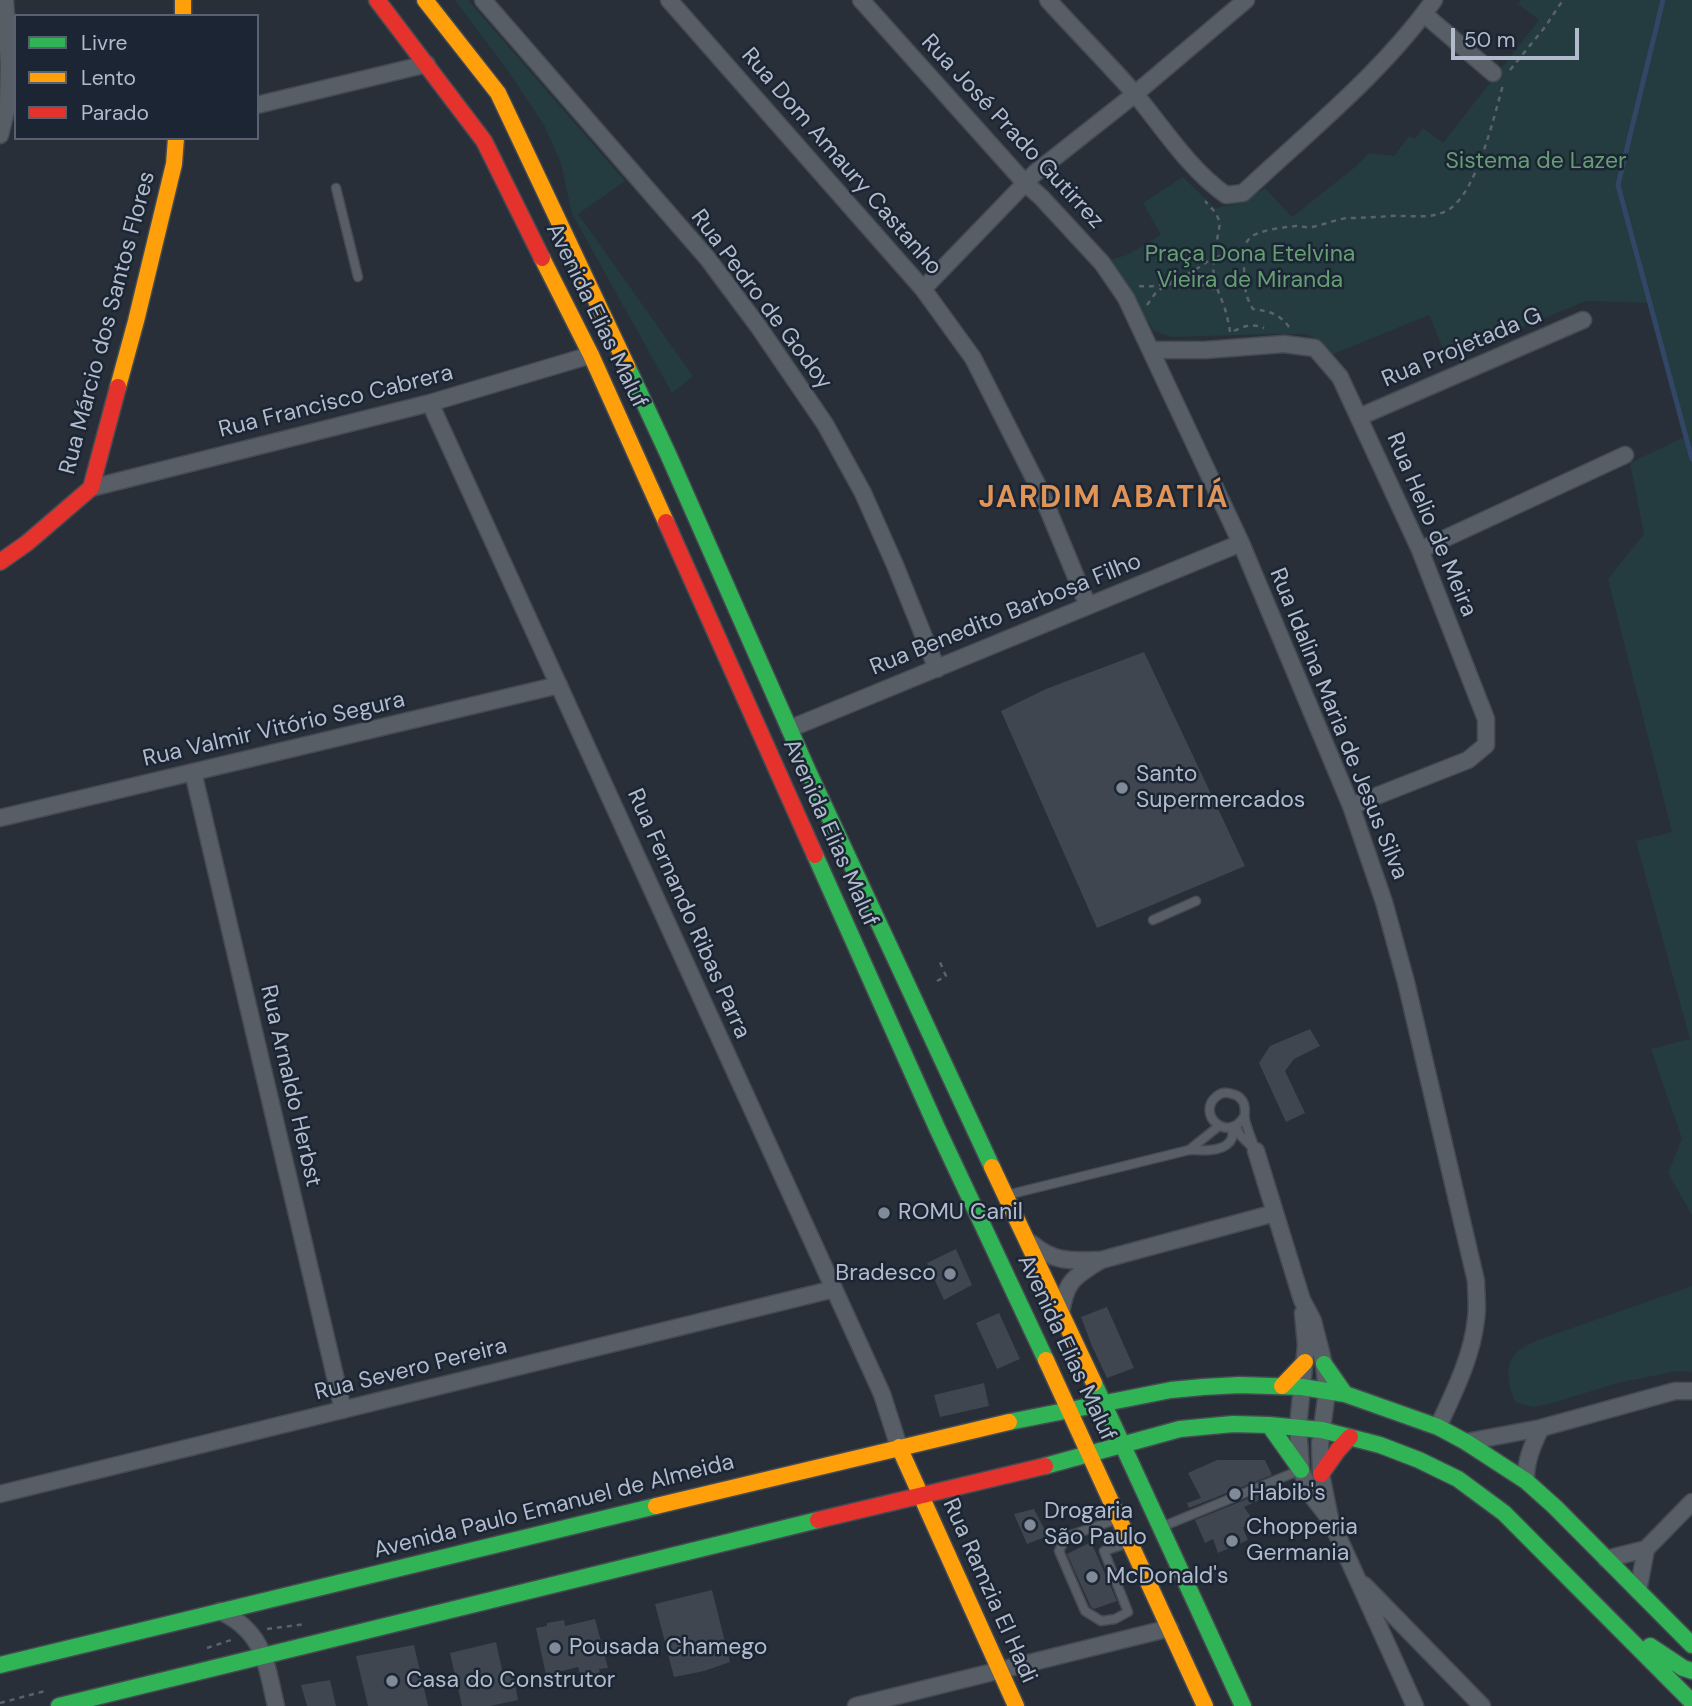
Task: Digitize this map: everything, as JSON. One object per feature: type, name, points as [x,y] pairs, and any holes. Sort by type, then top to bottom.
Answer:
[{"type":"main road","name":"Avenida Elias Maluf","points":[[377,0],[484,141],[592,355],[937,1128],[1205,1706]]},
{"type":"main road","name":"Avenida Elias Maluf","points":[[425,0],[498,93],[606,320],[789,729],[1243,1706]]},
{"type":"main road","name":"Rua Márcio dos Santos Flores","points":[[0,562],[27,543],[90,488],[136,321],[174,164],[176,140]]},
{"type":"main road","points":[[592,355],[603,337],[606,320]]},
{"type":"main road","points":[[937,1128],[978,1194],[1007,1195]]},
{"type":"main road","points":[[1282,1386],[1305,1362]]},
{"type":"main road","points":[[1324,1364],[1345,1394]]},
{"type":"main road","name":"Avenida Paulo Emanuel de Almeida","points":[[0,1665],[900,1447],[1069,1410],[1171,1390],[1282,1386],[1345,1394],[1438,1427],[1466,1442],[1526,1481],[1555,1507],[1692,1645]]},
{"type":"main road","points":[[60,1706],[1039,1468],[1180,1429],[1233,1424],[1322,1430],[1380,1445],[1458,1479],[1504,1513],[1692,1702]]},
{"type":"main road","points":[[1269,1425],[1301,1470]]},
{"type":"main road","points":[[1321,1474],[1350,1437]]},
{"type":"main road","points":[[900,1447],[921,1495]]},
{"type":"main road","name":"Rua Ramzia El Hadi","points":[[921,1495],[1016,1706]]},
{"type":"main road","points":[[1613,1621],[1683,1668],[1692,1671]]},
{"type":"street","points":[[0,135],[8,103],[9,65],[5,0]]},
{"type":"street","name":"Rua Pedro de Godoy","points":[[483,0],[708,259],[825,424],[863,492],[937,668]]},
{"type":"street","name":"Rua Dom Amaury Castanho","points":[[669,0],[923,289],[973,358],[1040,490],[1088,606]]},
{"type":"street","name":"Rua José Prado Gutirrez","points":[[861,0],[1025,183],[1129,292]]},
{"type":"street","points":[[1048,0],[1135,94],[1191,162],[1214,187],[1226,195],[1243,193],[1378,68],[1434,0]]},
{"type":"street","points":[[923,289],[1034,173],[1135,94],[1247,0]]},
{"type":"street","points":[[1424,14],[1501,77]]},
{"type":"street","points":[[259,105],[427,64]]},
{"type":"street","name":"Rua Idalina Maria de Jesus Silva","points":[[1129,292],[1151,350],[1241,543],[1351,806],[1384,902],[1406,982],[1476,1281],[1476,1319],[1470,1351],[1438,1427]]},
{"type":"street","name":"Rua Projetada G","points":[[1359,417],[1583,320]]},
{"type":"street","name":"Rua Helio de Meira","points":[[1151,350],[1205,350],[1284,344],[1315,348],[1340,377],[1420,550],[1486,719],[1486,745],[1468,760],[1351,806]]},
{"type":"street","name":"Rua Francisco Cabrera","points":[[90,488],[430,403],[592,355]]},
{"type":"street","name":"Rua Fernando Ribas Parra","points":[[430,403],[882,1394],[900,1447]]},
{"type":"street","points":[[1420,550],[1625,455]]},
{"type":"street","name":"Rua Benedito Barbosa Filho","points":[[789,729],[1241,543]]},
{"type":"street","name":"Rua Valmir Vitório Segura","points":[[0,818],[559,685]]},
{"type":"street","name":"Rua Arnaldo Herbst","points":[[193,772],[343,1410]]},
{"type":"street","points":[[1256,1151],[1302,1300],[1313,1321],[1324,1364],[1327,1391],[1320,1444],[1321,1474],[1330,1518],[1415,1706]]},
{"type":"street","points":[[1061,1314],[1067,1288],[1079,1273],[1101,1261],[1275,1213]]},
{"type":"street","points":[[1028,1242],[1051,1257],[1074,1261],[1101,1261]]},
{"type":"street","name":"Rua Severo Pereira","points":[[0,1494],[834,1289]]},
{"type":"street","points":[[1302,1300],[1306,1345],[1298,1427],[1301,1470],[1312,1496],[1330,1518]]},
{"type":"street","points":[[1466,1442],[1541,1428],[1675,1391],[1692,1391]]},
{"type":"street","points":[[1526,1481],[1528,1461],[1541,1428]]},
{"type":"street","points":[[1606,1559],[1646,1549],[1692,1502]]},
{"type":"street","points":[[1638,1591],[1646,1549]]},
{"type":"street","points":[[1357,1577],[1482,1706]]},
{"type":"street","points":[[220,1611],[236,1619],[258,1644],[264,1656],[276,1706]]},
{"type":"street","points":[[860,1705],[1170,1628]]},
{"type":"lane","points":[[336,188],[358,277]]},
{"type":"lane","points":[[1153,920],[1196,901]]},
{"type":"lane","points":[[1244,1117],[1234,1126],[1226,1128],[1213,1121],[1209,1107],[1221,1093],[1237,1095],[1245,1110],[1244,1117],[1256,1151]]},
{"type":"lane","points":[[1189,1150],[1219,1126]]},
{"type":"lane","points":[[1007,1195],[1189,1150],[1225,1146],[1232,1139],[1234,1126]]},
{"type":"lane","points":[[1234,1126],[1256,1151]]},
{"type":"lane","points":[[1161,1527],[1301,1470]]},
{"type":"lane","points":[[1119,1518],[1066,1537],[1059,1551],[1085,1611],[1101,1621],[1115,1619],[1128,1612],[1104,1550],[1130,1542]]},
{"type":"path","points":[[1280,330],[1291,329],[1276,313],[1253,309],[1246,297],[1244,250],[1250,237],[1263,232],[1295,226],[1310,227],[1346,218],[1423,217],[1450,209],[1462,197],[1472,179],[1490,132],[1501,77],[1545,27],[1563,0]]},
{"type":"path","points":[[1200,195],[1216,213],[1220,223],[1213,268],[1216,289],[1231,332],[1249,325],[1266,329]]},
{"type":"path","points":[[1149,312],[1147,305],[1157,291],[1214,257],[1233,256],[1244,250]]},
{"type":"path","points":[[1129,292],[1182,278],[1216,289]]},
{"type":"path","points":[[937,981],[946,976],[939,960]]},
{"type":"green space","points":[[455,0],[468,0],[625,181],[578,214],[693,376],[672,393],[572,214],[561,163],[544,125]]},
{"type":"green space","points":[[1520,0],[1692,0],[1692,1215],[1668,1173],[1682,1139],[1651,1049],[1690,1039],[1636,841],[1672,832],[1608,579],[1644,534],[1630,463],[1686,436],[1650,303],[1586,301],[1447,358],[1429,315],[1333,354],[1321,341],[1305,334],[1172,337],[1154,331],[1109,260],[1127,255],[1161,235],[1143,203],[1183,177],[1215,208],[1242,203],[1265,188],[1292,217],[1369,153],[1394,156],[1409,136],[1415,139],[1423,128],[1443,143],[1539,20],[1518,4]]},
{"type":"green space","points":[[1692,1286],[1692,1372],[1677,1371],[1618,1383],[1533,1407],[1515,1402],[1509,1383],[1509,1369],[1513,1357],[1522,1348]]},
{"type":"building","name":"Santo Supermercados","points":[[1144,652],[1245,866],[1097,928],[1001,711],[1046,689]]},
{"type":"building","points":[[1310,1029],[1320,1046],[1294,1059],[1285,1071],[1305,1113],[1286,1122],[1259,1063],[1270,1046]]},
{"type":"building","name":"Bradesco","points":[[956,1249],[972,1285],[944,1300],[927,1263]]},
{"type":"building","points":[[1107,1307],[1134,1368],[1107,1378],[1081,1317]]},
{"type":"building","points":[[999,1313],[1020,1359],[997,1369],[976,1323]]},
{"type":"building","points":[[984,1383],[989,1406],[940,1417],[934,1395]]},
{"type":"building","points":[[1217,1460],[1265,1460],[1272,1475],[1189,1508],[1187,1503],[1201,1498],[1188,1473]]},
{"type":"building","points":[[1277,1487],[1279,1491],[1244,1507],[1251,1517],[1243,1528],[1248,1540],[1218,1553],[1213,1539],[1205,1543],[1195,1520]]},
{"type":"building","name":"Drogaria São Paulo","points":[[1034,1509],[1048,1536],[1027,1544],[1014,1514]]},
{"type":"building","name":"McDonald's","points":[[1091,1542],[1117,1601],[1094,1609],[1067,1554]]},
{"type":"building","points":[[712,1590],[730,1662],[674,1677],[655,1604]]},
{"type":"building","points":[[595,1619],[608,1668],[599,1669],[601,1678],[582,1682],[578,1667],[546,1675],[536,1628],[564,1620],[565,1626]]},
{"type":"building","points":[[496,1642],[503,1674],[513,1673],[518,1700],[490,1706],[462,1706],[450,1653]]},
{"type":"building","name":"Casa do Construtor","points":[[414,1645],[428,1706],[368,1706],[356,1656]]},
{"type":"building","points":[[330,1680],[336,1706],[307,1706],[301,1685]]},
{"type":"waterway","points":[[1663,0],[1618,185],[1692,459]]},
{"type":"traffic: fast","points":[[627,366],[808,771],[992,1167]]},
{"type":"traffic: fast","points":[[815,855],[937,1128],[1046,1360]]},
{"type":"traffic: fast","points":[[1324,1364],[1345,1394]]},
{"type":"traffic: fast","points":[[1094,1383],[1243,1706]]},
{"type":"traffic: fast","points":[[1009,1422],[1171,1390],[1203,1387],[1302,1387],[1345,1394],[1438,1427],[1526,1481],[1692,1645]]},
{"type":"traffic: fast","points":[[1045,1466],[1180,1429],[1233,1424],[1322,1430],[1380,1445],[1458,1479],[1504,1513],[1692,1702]]},
{"type":"traffic: fast","points":[[1269,1425],[1301,1470]]},
{"type":"traffic: fast","points":[[0,1665],[656,1506]]},
{"type":"traffic: fast","points":[[59,1706],[818,1520]]},
{"type":"traffic: fast","points":[[1650,1646],[1692,1671]]},
{"type":"traffic: slow","points":[[183,0],[183,14]]},
{"type":"traffic: slow","points":[[425,0],[498,93],[627,366]]},
{"type":"traffic: slow","points":[[118,387],[174,164],[176,140]]},
{"type":"traffic: slow","points":[[542,258],[591,355],[666,522]]},
{"type":"traffic: slow","points":[[992,1167],[1094,1383]]},
{"type":"traffic: slow","points":[[1046,1360],[1205,1706]]},
{"type":"traffic: slow","points":[[1282,1386],[1305,1362]]},
{"type":"traffic: slow","points":[[656,1506],[1009,1422]]},
{"type":"traffic: slow","points":[[899,1447],[1016,1706]]},
{"type":"traffic: jam","points":[[377,0],[484,141],[542,258]]},
{"type":"traffic: jam","points":[[0,562],[27,543],[91,488],[118,387]]},
{"type":"traffic: jam","points":[[666,522],[815,855]]},
{"type":"traffic: jam","points":[[1321,1474],[1350,1437]]},
{"type":"traffic: jam","points":[[818,1520],[1045,1466]]},
{"type":"place","name":"Santo Supermercados","points":[[1122,788]]},
{"type":"place","name":"ROMU Canil","points":[[884,1213]]},
{"type":"place","name":"Bradesco","points":[[950,1274]]},
{"type":"place","name":"Habib's","points":[[1235,1494]]},
{"type":"place","name":"Drogaria São Paulo","points":[[1030,1525]]},
{"type":"place","name":"Chopperia Germania","points":[[1232,1541]]},
{"type":"place","name":"McDonald's","points":[[1092,1577]]},
{"type":"place","name":"Pousada Chamego","points":[[555,1648]]},
{"type":"place","name":"Casa do Construtor","points":[[392,1681]]},
{"type":"district","name":"JARDIM ABATIÁ","points":[[1104,499]]},
{"type":"park label","name":"Sistema de Lazer","points":[[1536,162]]},
{"type":"park label","name":"Praça Dona Etelvina Vieira de Miranda","points":[[1250,268]]}]
